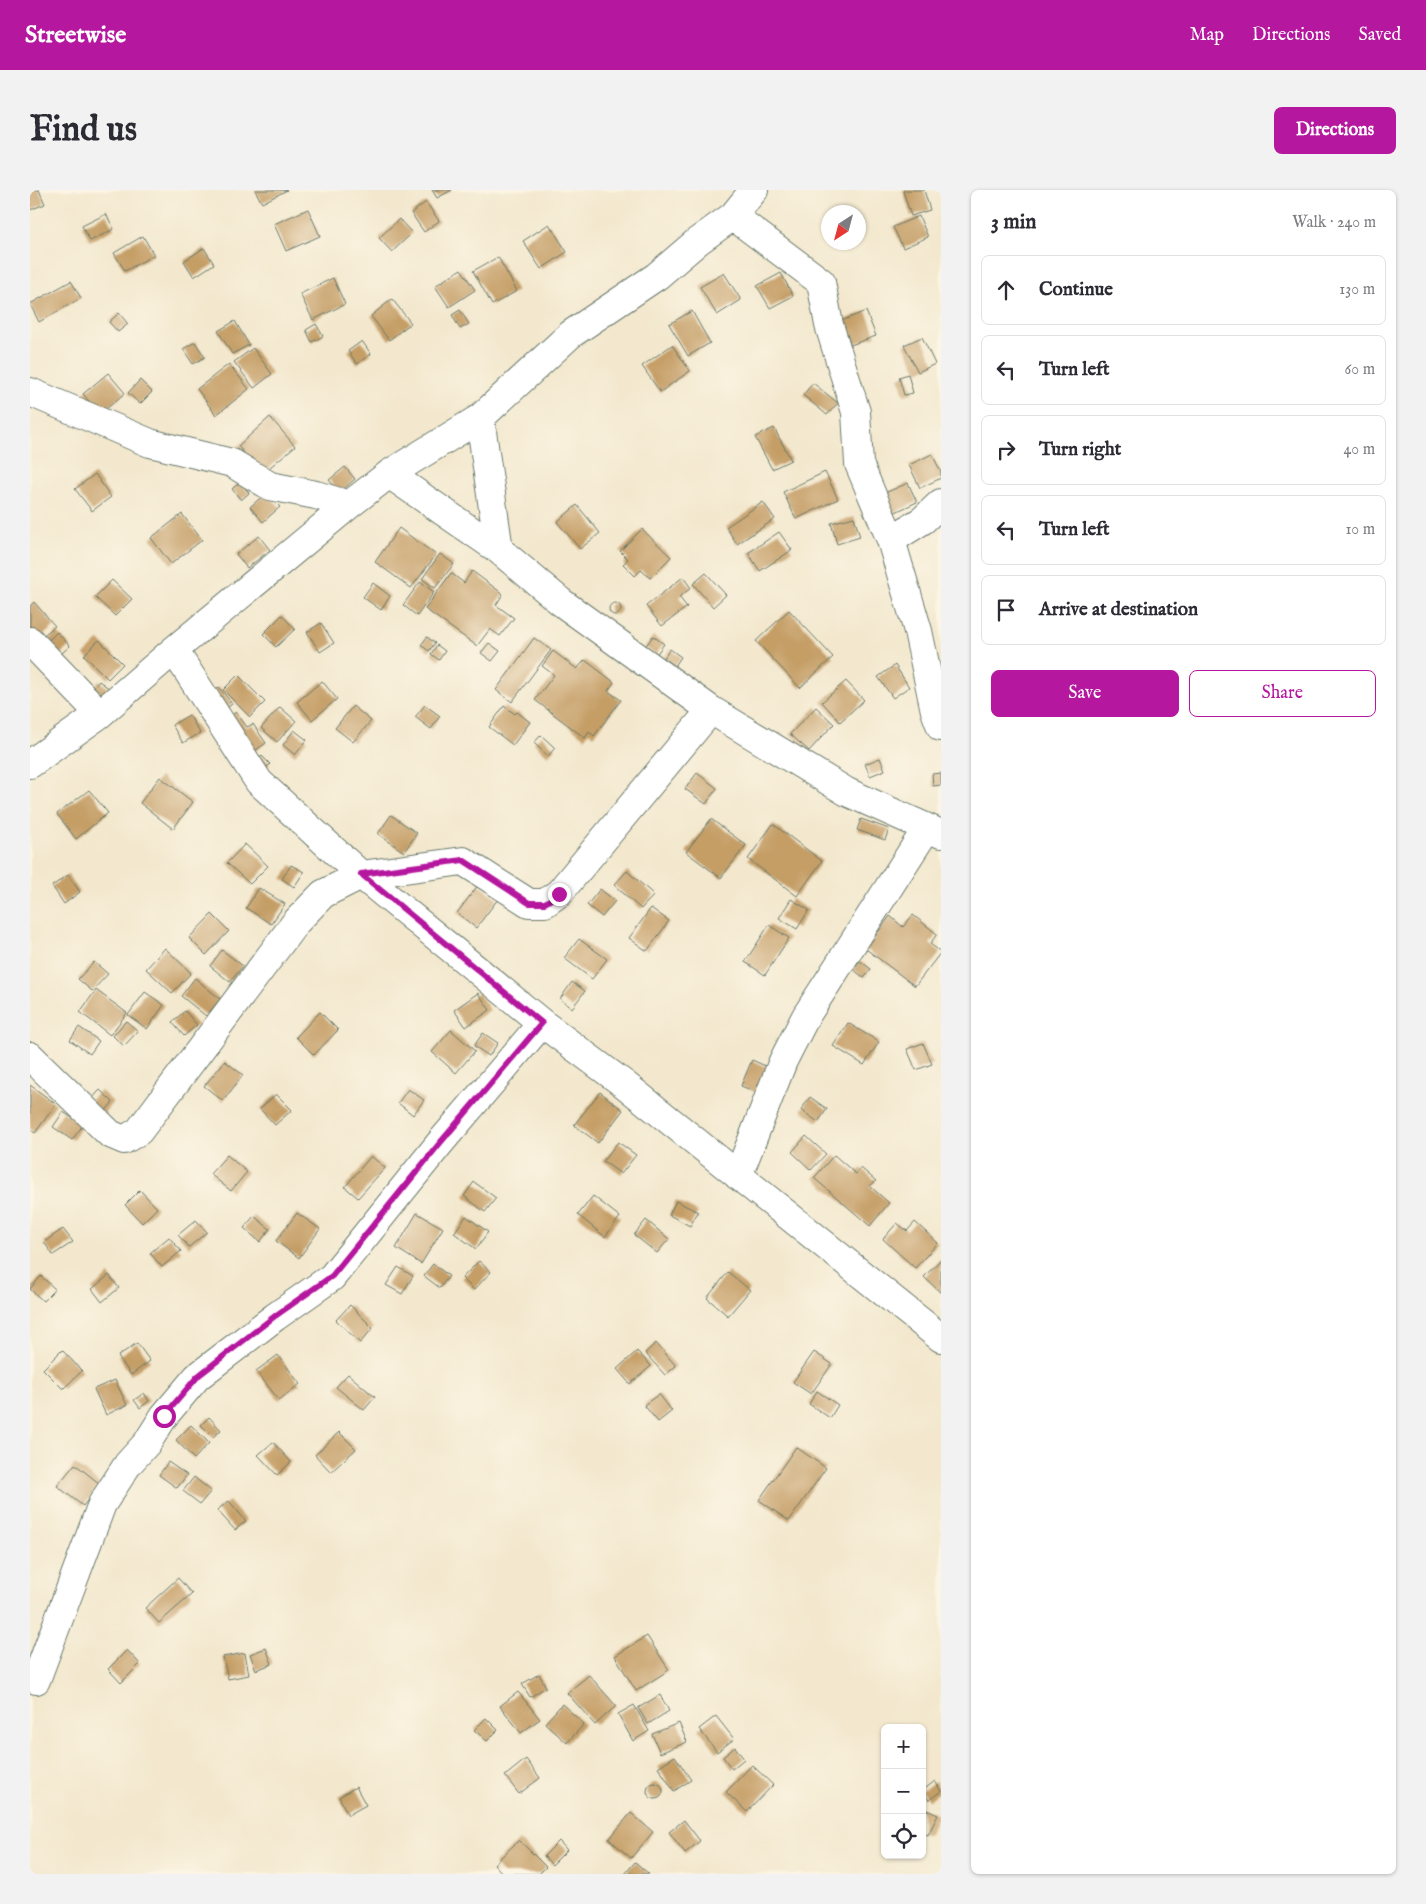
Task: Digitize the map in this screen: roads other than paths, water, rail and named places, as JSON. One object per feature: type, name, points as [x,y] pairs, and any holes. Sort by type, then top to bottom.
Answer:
[{"type":"street","points":[[30,764],[100,714],[174,650],[388,474],[480,418],[571,334],[657,276],[698,241],[733,216],[754,190]]},
{"type":"street","points":[[733,216],[821,282],[829,325],[856,412],[858,464],[891,540],[918,631],[935,711],[941,727]]},
{"type":"street","points":[[30,392],[150,443],[232,463],[270,486],[316,495],[349,505]]},
{"type":"street","points":[[480,418],[499,550]]},
{"type":"street","points":[[388,474],[499,550],[561,602],[711,710],[847,792],[934,831],[806,1016],[783,1061],[738,1176]]},
{"type":"street","points":[[891,540],[923,520],[941,503]]},
{"type":"street","points":[[30,641],[100,714]]},
{"type":"street","points":[[174,650],[259,782],[361,874],[542,1023],[624,1084],[941,1338]]},
{"type":"street","points":[[30,1056],[110,1134],[124,1140],[139,1131],[296,922],[323,894],[361,874],[463,860],[529,903],[545,903],[559,894],[711,710]]},
{"type":"street","points":[[36,1680],[102,1504],[128,1464],[147,1443],[164,1416],[198,1376],[275,1316],[332,1276],[440,1143],[542,1023]]}]
